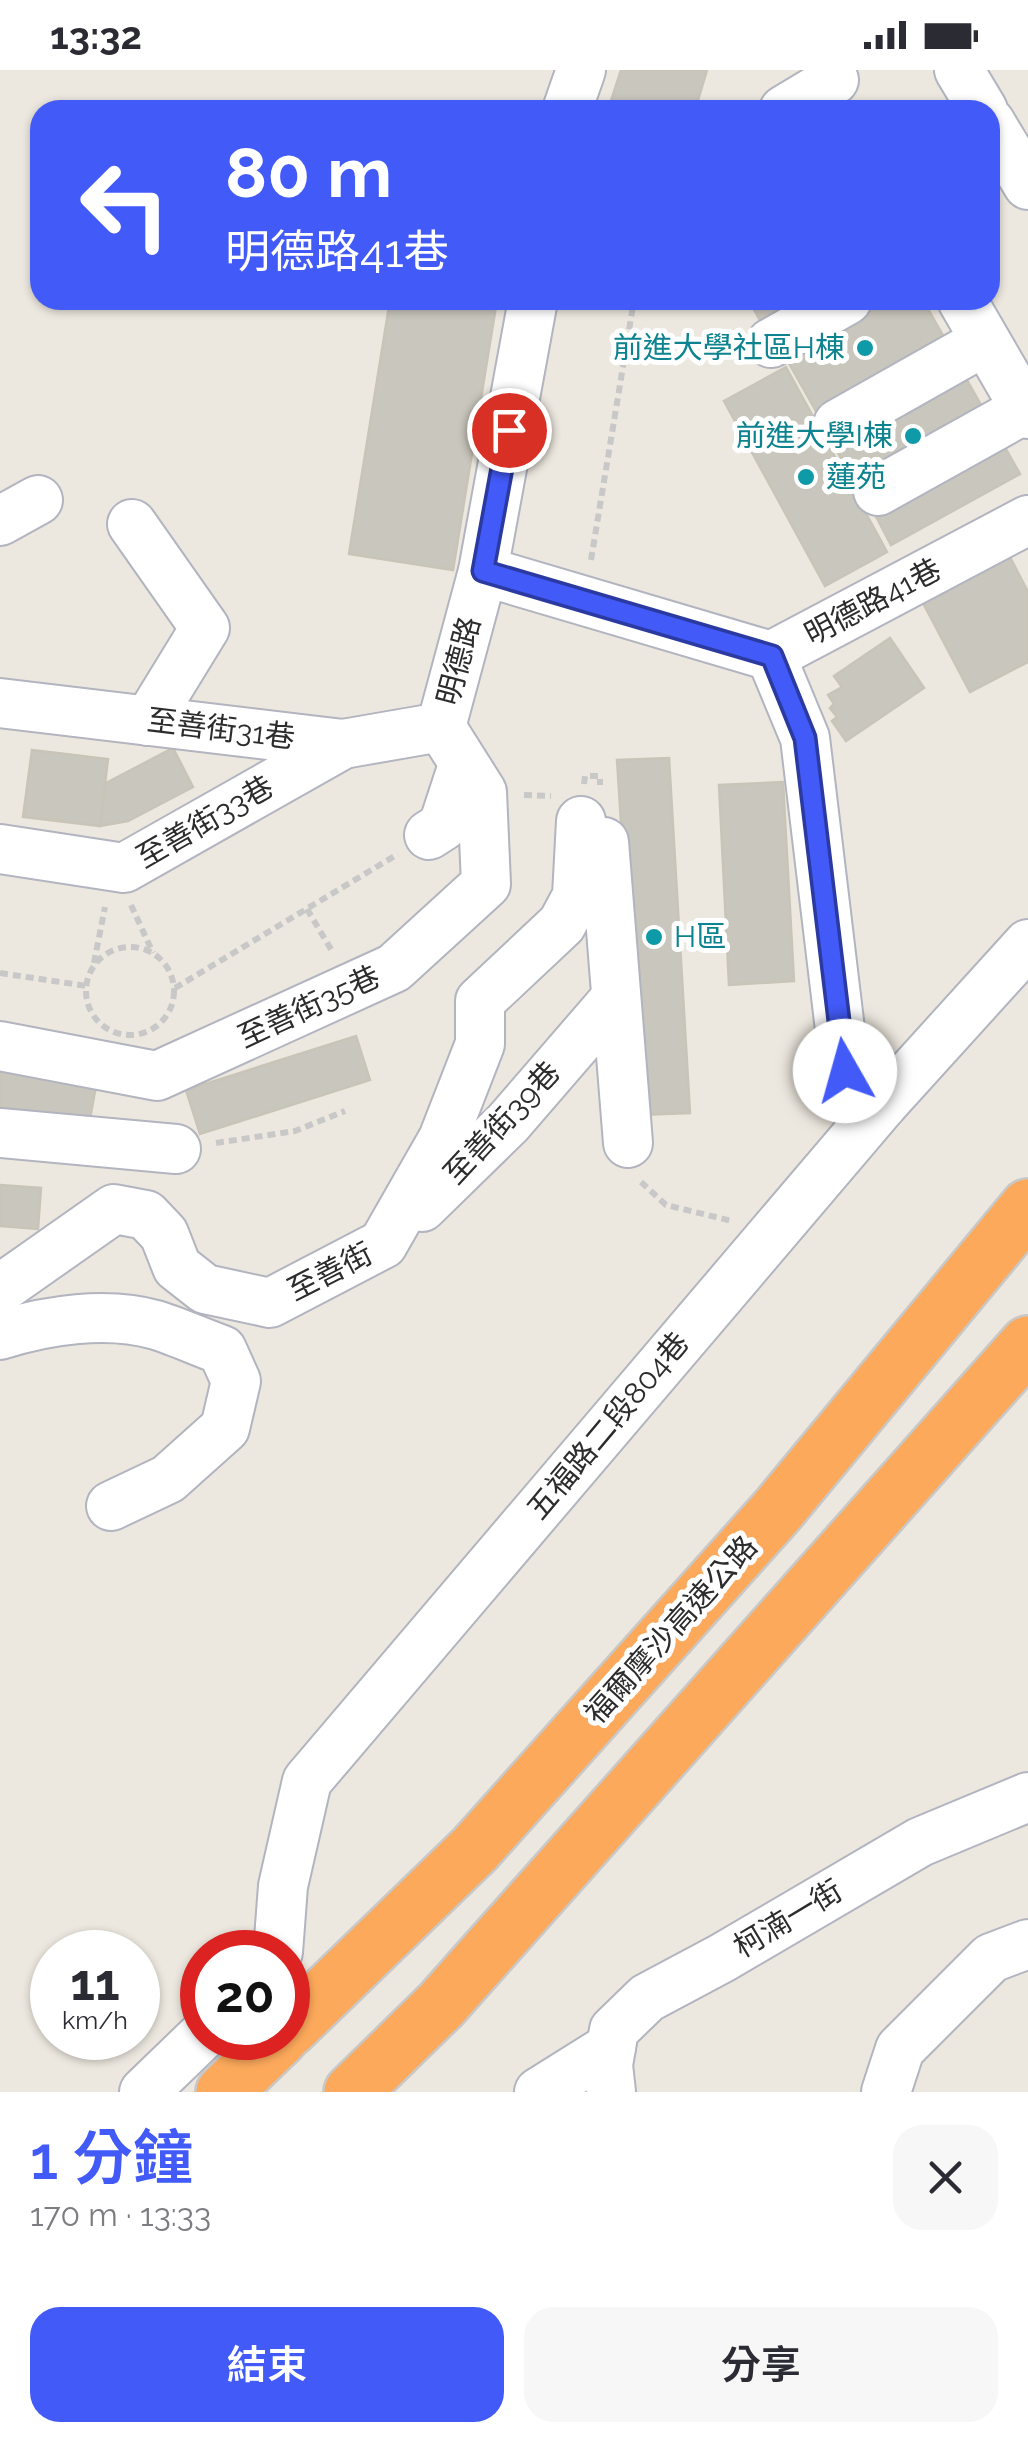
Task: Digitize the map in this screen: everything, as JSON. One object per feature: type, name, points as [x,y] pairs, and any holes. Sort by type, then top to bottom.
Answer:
[{"type":"highway","name":"福爾摩沙高速公路","points":[[310,2009],[475,1849],[778,1511],[1028,1207]]},
{"type":"highway","points":[[352,2092],[440,2005],[1028,1344]]},
{"type":"highway","points":[[224,2092],[257,2060]]},
{"type":"street","points":[[570,100],[581,70]]},
{"type":"street","points":[[959,70],[977,100]]},
{"type":"street","points":[[807,100],[836,87]]},
{"type":"street","points":[[1000,139],[1028,186]]},
{"type":"street","name":"明德路","points":[[462,761],[483,571],[531,310]]},
{"type":"street","points":[[771,344],[830,310]]},
{"type":"street","points":[[878,492],[1026,412],[968,310]]},
{"type":"street","points":[[838,424],[985,340]]},
{"type":"street","name":"明德路41巷","points":[[483,571],[772,656],[1028,520]]},
{"type":"street","points":[[132,524],[205,628],[148,721]]},
{"type":"street","points":[[772,656],[805,738],[845,1071],[883,1104]]},
{"type":"street","name":"至善街31巷","points":[[0,703],[462,761]]},
{"type":"street","name":"至善街33巷","points":[[0,850],[124,868],[343,744]]},
{"type":"street","points":[[429,835],[442,826],[462,761]]},
{"type":"street","name":"至善街35巷","points":[[0,1046],[157,1076],[394,968],[486,884],[462,761]]},
{"type":"street","points":[[584,798],[616,998],[628,1143]]},
{"type":"street","name":"至善街","points":[[0,1289],[114,1209],[146,1215],[164,1234],[177,1267],[205,1289],[270,1303],[383,1244],[443,1139],[480,1044],[480,1002],[562,924],[577,896],[584,798]]},
{"type":"street","name":"五福路二段804巷","points":[[280,1930],[283,1886],[307,1781],[883,1104],[1028,944]]},
{"type":"street","name":"至善街39巷","points":[[383,1244],[508,1123],[616,998]]},
{"type":"street","points":[[0,1133],[176,1149]]},
{"type":"street","points":[[0,1334],[35,1324],[106,1318],[153,1324],[222,1350],[236,1381],[225,1428],[168,1479],[111,1506]]},
{"type":"street","name":"柯湳一街","points":[[611,2070],[614,2030],[647,1998],[920,1842],[1028,1797]]},
{"type":"street","points":[[886,2092],[900,2049],[991,1958],[1028,1944]]},
{"type":"street","points":[[144,2092],[180,2057]]},
{"type":"street","points":[[539,2092],[611,2070]]},
{"type":"path","points":[[585,602],[632,310]]},
{"type":"path","points":[[462,761],[584,798]]},
{"type":"path","points":[[175,988],[429,835]]},
{"type":"path","points":[[93,968],[111,952],[140,948],[165,964],[175,988],[165,1019],[141,1034],[127,1036],[101,1024],[92,1014],[86,986],[113,866]]},
{"type":"path","points":[[0,973],[86,986]]},
{"type":"path","points":[[176,1149],[295,1131],[345,1111]]},
{"type":"path","points":[[628,1143],[639,1180],[666,1205],[716,1219],[778,1226]]},
{"type":"building","points":[[621,70],[707,70],[698,100],[611,100]]},
{"type":"building","points":[[388,310],[495,310],[453,570],[349,554]]},
{"type":"building","points":[[754,310],[800,310],[765,330]]},
{"type":"building","name":"前進大學社區H棟","points":[[871,310],[929,310],[945,339],[816,411],[786,358]]},
{"type":"building","name":"蓮苑","points":[[786,367],[887,552],[825,586],[724,401]]},
{"type":"building","name":"前進大學I棟","points":[[967,380],[990,421],[859,492],[837,451]]},
{"type":"building","points":[[997,433],[1020,474],[891,545],[869,503]]},
{"type":"building","points":[[1010,557],[1028,592],[1028,662],[970,692],[923,603]]},
{"type":"building","points":[[890,638],[924,688],[846,741],[832,721],[837,717],[830,708],[834,704],[828,695],[842,687],[834,676]]},
{"type":"building","points":[[173,748],[193,787],[128,821],[100,826],[106,783]]},
{"type":"building","points":[[32,750],[108,759],[100,826],[23,817]]},
{"type":"building","name":"H區","points":[[669,758],[690,1113],[640,1115],[617,760]]},
{"type":"building","points":[[783,782],[794,981],[729,985],[719,785]]},
{"type":"building","points":[[356,1036],[370,1080],[200,1134],[186,1090]]},
{"type":"building","points":[[0,1059],[98,1075],[89,1124],[0,1110]]},
{"type":"building","points":[[0,1185],[41,1188],[38,1229],[0,1226]]},
{"type":"place","name":"前進大學社區H棟","points":[[865,348]]},
{"type":"place","name":"前進大學I棟","points":[[913,436]]},
{"type":"place","name":"蓮苑","points":[[806,477]]},
{"type":"place","name":"H區","points":[[654,937]]},
{"type":"route","points":[[509,430],[483,571],[772,656],[805,738],[845,1071]]}]
